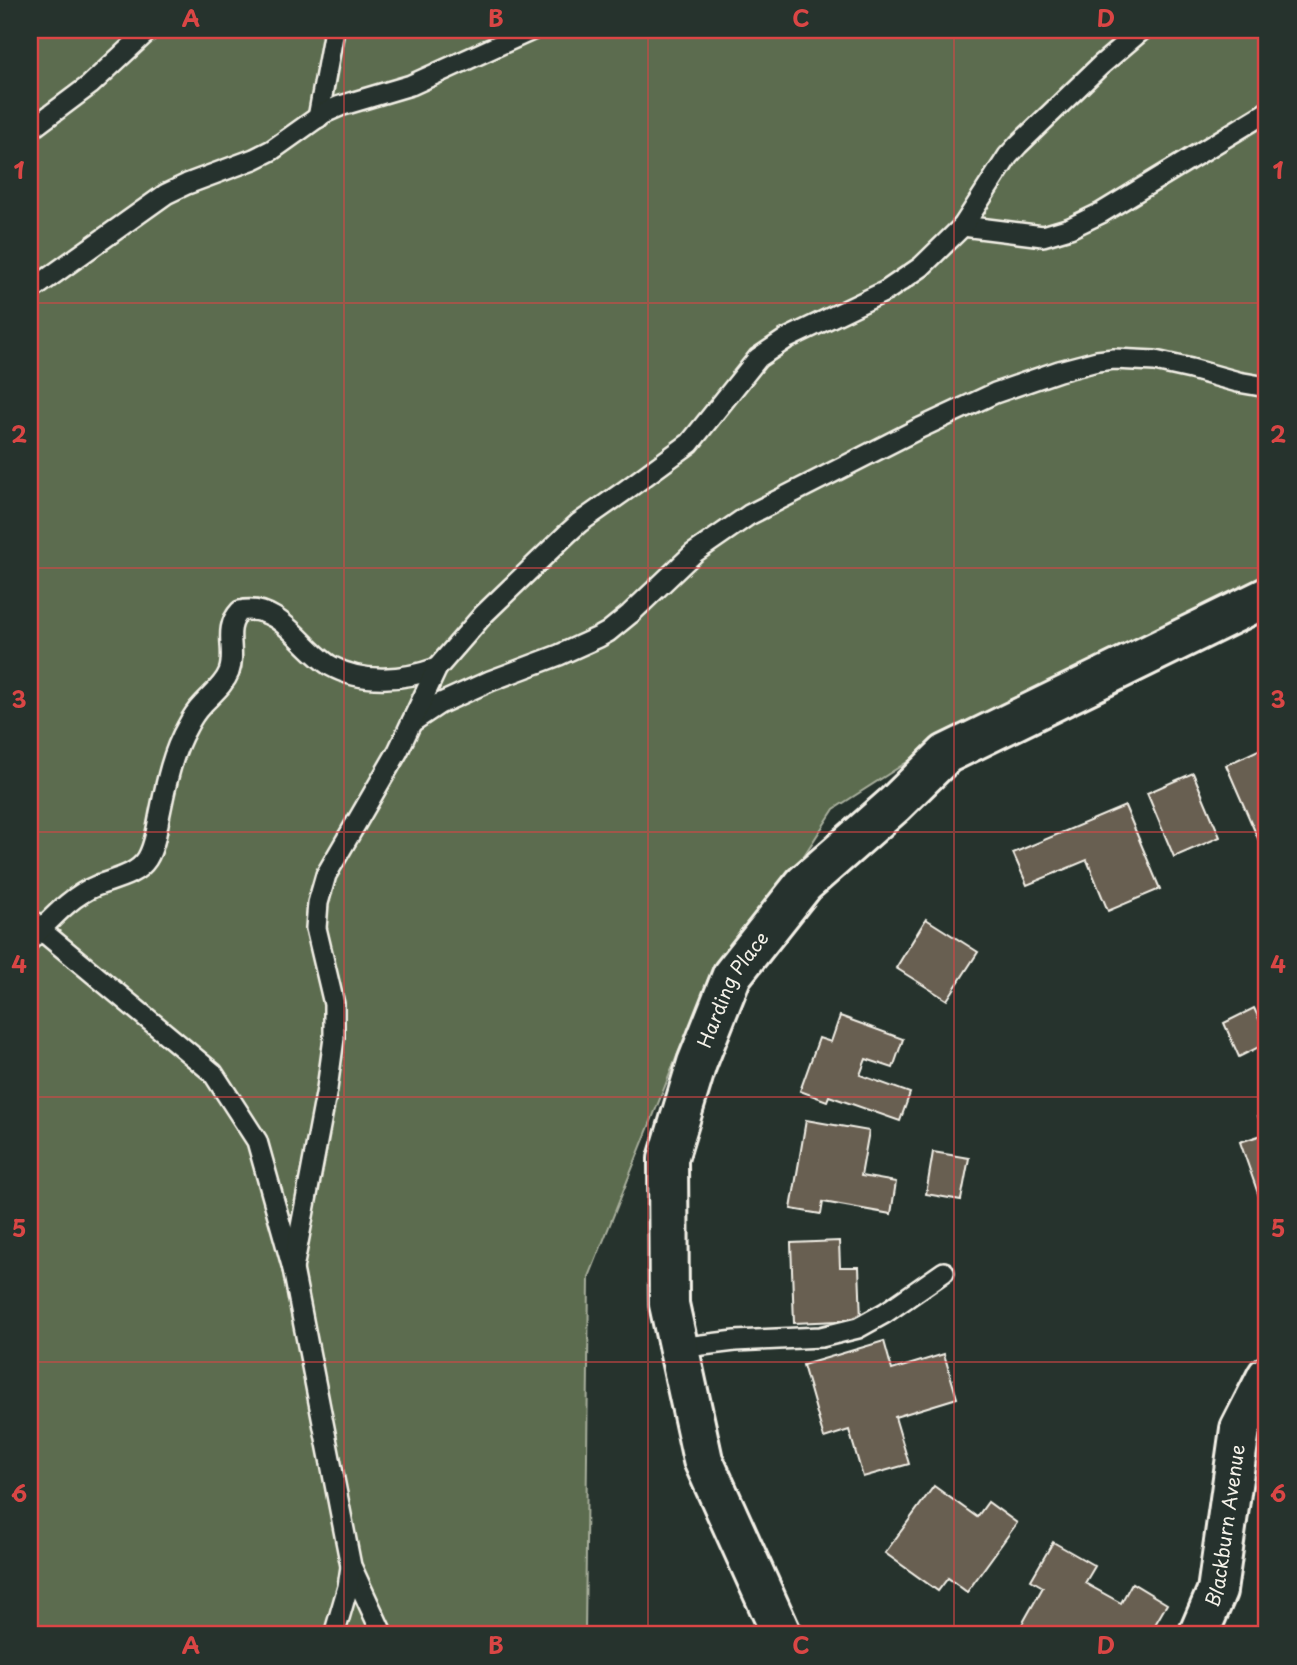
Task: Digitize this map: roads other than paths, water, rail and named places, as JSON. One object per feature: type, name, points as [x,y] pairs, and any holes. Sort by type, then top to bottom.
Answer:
[{"type":"main road","name":"Harding Place","points":[[782,1635],[703,1460],[669,1304],[668,1159],[697,1063],[732,975],[804,884],[946,754],[1267,597]]},
{"type":"main road","name":"Blackburn Avenue","points":[[1198,1635],[1217,1591],[1240,1429],[1267,1376]]},
{"type":"lane","points":[[30,130],[90,85],[149,30]]},
{"type":"lane","points":[[318,118],[334,30]]},
{"type":"lane","points":[[30,291],[166,194],[254,159],[340,106],[418,82],[532,30]]},
{"type":"lane","points":[[293,1269],[334,1038],[334,1004],[316,928],[318,903],[326,875],[398,751],[437,668],[484,614],[574,528],[690,443],[758,358],[786,339],[898,284],[921,267],[962,226],[1008,156],[1101,65],[1142,30]]},
{"type":"lane","points":[[962,226],[1043,236],[1070,228],[1101,213],[1267,112]]},
{"type":"lane","points":[[412,722],[439,704],[608,632],[701,548],[749,515],[911,432],[995,393],[1059,371],[1114,359],[1155,361],[1267,387]]},
{"type":"lane","points":[[383,1635],[351,1566],[293,1269],[257,1141],[213,1073],[33,929],[87,890],[130,873],[145,862],[154,840],[170,768],[180,740],[194,716],[220,687],[230,670],[231,628],[240,611],[257,610],[268,615],[292,631],[329,665],[353,674],[402,678],[437,668]]},
{"type":"lane","points":[[678,1348],[735,1341],[821,1337],[858,1328],[885,1313],[944,1272]]},
{"type":"lane","points":[[334,1635],[348,1587],[351,1566]]}]
